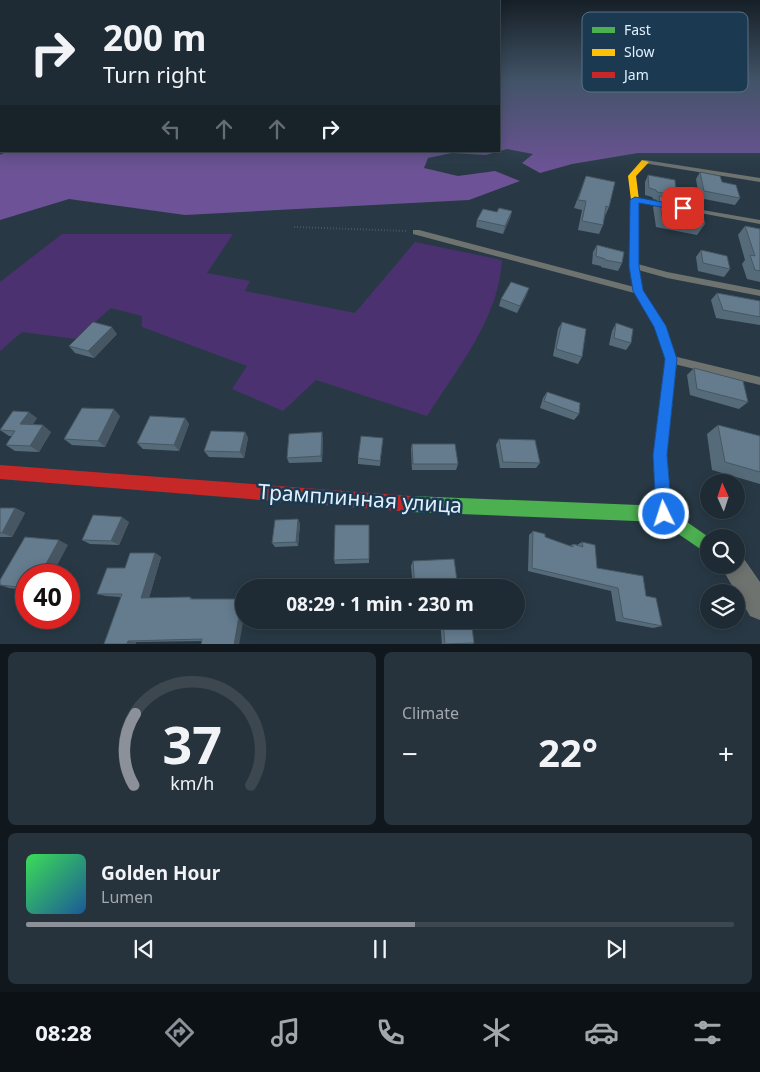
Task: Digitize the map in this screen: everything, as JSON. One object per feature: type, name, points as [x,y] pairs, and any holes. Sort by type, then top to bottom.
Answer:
[{"type":"street","points":[[645,162],[632,176],[635,200],[634,266],[638,291],[660,326],[671,359],[660,455],[664,514],[700,540]]},
{"type":"street","name":"Трамплинная улица","points":[[0,472],[435,506],[664,514]]},
{"type":"street","points":[[738,574],[760,606]]},
{"type":"lane","points":[[645,162],[760,180]]},
{"type":"lane","points":[[635,200],[674,207]]},
{"type":"lane","points":[[683,208],[760,222]]},
{"type":"lane","points":[[416,232],[638,291]]},
{"type":"lane","points":[[634,266],[666,275],[760,293]]},
{"type":"lane","points":[[671,359],[760,381]]},
{"type":"path","points":[[294,227],[416,232]]},
{"type":"shaded area","points":[[500,112],[760,112],[760,153],[638,153],[572,164],[540,173],[522,163],[533,154],[507,149],[500,151]]},
{"type":"shaded area","points":[[6,152],[496,152],[486,155],[452,153],[428,158],[424,168],[458,176],[495,171],[520,181],[469,200],[185,215],[69,199],[0,220],[0,155]]},
{"type":"shaded area","points":[[62,234],[233,234],[207,273],[250,281],[245,291],[355,313],[415,242],[502,260],[499,281],[485,322],[475,342],[427,416],[316,380],[283,411],[232,389],[247,366],[142,327],[142,316],[111,308],[76,339],[22,332],[0,351],[0,282]]},
{"type":"building","points":[[700,172],[720,176],[722,182],[736,185],[740,198],[704,191]]},
{"type":"building","points":[[648,175],[675,180],[676,195],[657,192],[649,188]]},
{"type":"building","points":[[586,176],[615,182],[609,207],[606,206],[603,225],[582,221],[586,201],[578,200]]},
{"type":"building","points":[[659,196],[679,199],[680,205],[701,209],[705,224],[662,217]]},
{"type":"building","points":[[499,208],[512,211],[505,226],[477,220],[483,209],[497,212]]},
{"type":"building","points":[[745,226],[760,229],[760,271],[755,270],[750,255],[755,256]]},
{"type":"building","points":[[597,245],[624,252],[622,263],[605,260],[596,256]]},
{"type":"building","points":[[701,250],[727,256],[730,269],[703,263]]},
{"type":"building","points":[[511,282],[529,288],[520,306],[501,299]]},
{"type":"building","points":[[717,293],[760,301],[760,317],[723,310]]},
{"type":"building","points":[[93,322],[112,327],[88,351],[69,346]]},
{"type":"building","points":[[562,322],[586,329],[582,357],[556,349]]},
{"type":"building","points":[[616,323],[633,329],[631,343],[614,338]]},
{"type":"building","points":[[694,368],[743,381],[748,402],[697,389]]},
{"type":"building","points":[[547,392],[580,403],[579,414],[544,401]]},
{"type":"building","points":[[82,408],[114,409],[98,441],[64,439]]},
{"type":"building","points":[[13,411],[29,412],[20,424],[43,425],[30,446],[6,445],[15,431],[0,430]]},
{"type":"building","points":[[150,416],[185,418],[174,445],[137,443]]},
{"type":"building","points":[[718,425],[760,436],[760,472],[725,462]]},
{"type":"building","points":[[211,431],[245,432],[240,452],[204,451]]},
{"type":"building","points":[[322,432],[321,456],[287,458],[289,434]]},
{"type":"building","points":[[361,436],[383,438],[380,461],[358,458]]},
{"type":"building","points":[[499,439],[535,440],[540,463],[503,462]]},
{"type":"building","points":[[412,444],[455,444],[458,464],[413,464]]},
{"type":"building","points":[[0,508],[15,508],[2,533],[0,533]]},
{"type":"building","points":[[93,515],[122,517],[111,541],[82,540]]},
{"type":"building","points":[[298,519],[296,542],[272,543],[275,520]]},
{"type":"building","points":[[335,525],[369,525],[369,559],[334,560]]},
{"type":"building","points":[[533,531],[545,534],[545,537],[573,547],[573,544],[583,547],[582,542],[595,545],[597,568],[643,576],[646,596],[656,598],[662,626],[623,618],[618,588],[532,568]]},
{"type":"building","points":[[25,537],[59,540],[46,564],[15,564],[15,587],[0,585],[0,580]]},
{"type":"building","points":[[130,553],[155,553],[141,598],[190,597],[190,599],[235,599],[235,629],[237,629],[234,644],[201,644],[202,639],[128,641],[127,644],[104,644],[122,594],[97,594],[107,568],[125,568]]},
{"type":"building","points":[[454,559],[457,579],[414,579],[413,561]]},
{"type":"building","points":[[444,629],[472,629],[474,643],[445,644]]},
{"type":"traffic: fast","points":[[411,504],[664,514],[700,540]]},
{"type":"traffic: slow","points":[[645,162],[632,176],[635,200],[634,266],[638,291],[660,326],[671,359],[660,455],[664,514]]},
{"type":"traffic: jam","points":[[0,472],[411,504]]},
{"type":"route","points":[[664,514],[660,455],[671,359],[660,326],[638,291],[634,266],[635,200],[683,208]]}]
